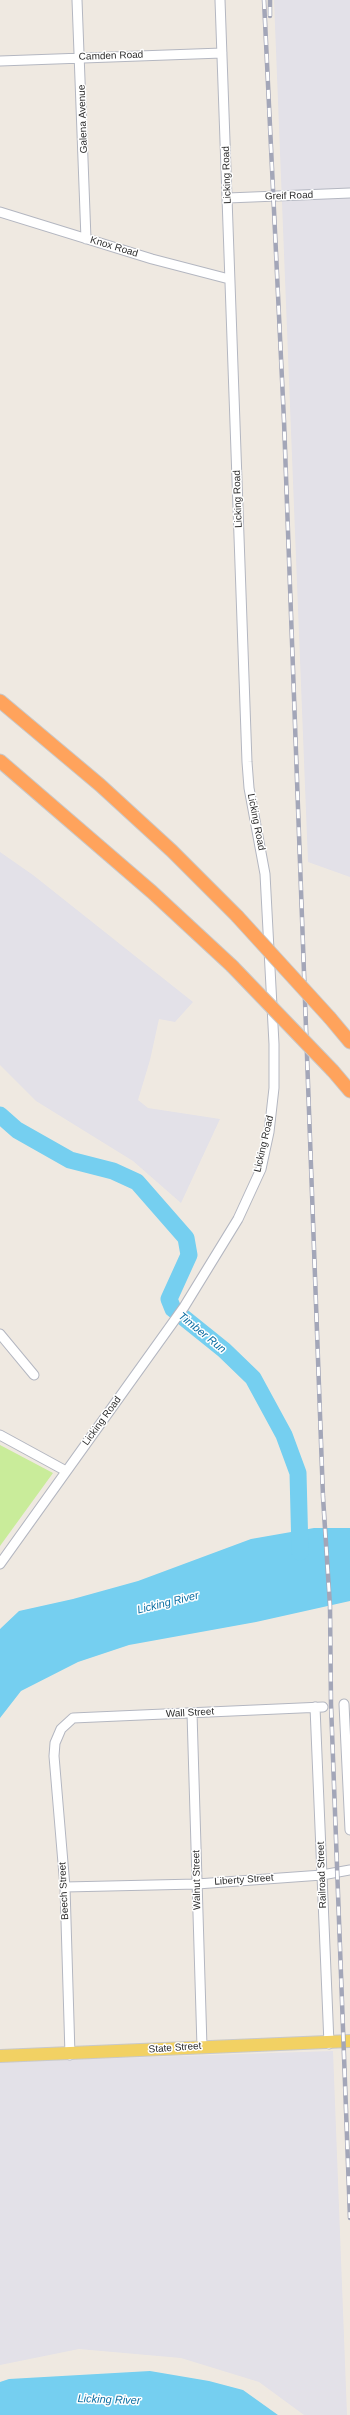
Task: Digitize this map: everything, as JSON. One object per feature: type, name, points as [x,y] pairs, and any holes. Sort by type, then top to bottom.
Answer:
[{"type":"highway","points":[[0,702],[100,785],[172,851],[237,916],[350,1042]]},
{"type":"highway","points":[[0,761],[152,892],[232,966],[350,1091]]},
{"type":"main road","name":"State Street","points":[[0,2056],[70,2055],[202,2047],[329,2044],[350,2041]]},
{"type":"street","name":"Galena Avenue","points":[[77,0],[86,239]]},
{"type":"street","name":"Licking Road","points":[[0,1564],[184,1307],[238,1219],[261,1169],[269,1132],[274,1088],[268,908],[247,762],[220,0]]},
{"type":"street","name":"Camden Road","points":[[0,61],[222,53]]},
{"type":"street","name":"Greif Road","points":[[228,198],[350,193]]},
{"type":"street","name":"Knox Road","points":[[0,212],[86,239],[229,279]]},
{"type":"street","points":[[0,1334],[34,1375]]},
{"type":"street","points":[[0,1435],[66,1471]]},
{"type":"street","points":[[344,1704],[350,1830]]},
{"type":"street","name":"Wall Street","points":[[60,1729],[73,1718],[319,1707]]},
{"type":"street","name":"Railroad Street","points":[[319,1707],[322,1875],[329,2044]]},
{"type":"street","name":"Walnut Street","points":[[192,1713],[202,2047]]},
{"type":"street","name":"Beech Street","points":[[60,1729],[55,1743],[54,1756],[65,1887],[70,2055]]},
{"type":"street","name":"Liberty Street","points":[[65,1887],[197,1884],[322,1875],[350,1870]]},
{"type":"shaded area","points":[[274,0],[350,0],[350,877],[308,862]]},
{"type":"shaded area","points":[[0,852],[33,875],[193,1002],[175,1022],[159,1019],[150,1060],[138,1100],[148,1108],[220,1119],[181,1203],[133,1161],[36,1101],[0,1065]]},
{"type":"shaded area","points":[[333,2051],[347,2415],[304,2415],[259,2382],[181,2358],[79,2349],[0,2365],[0,2062]]},
{"type":"green space","points":[[0,1445],[53,1473],[0,1546]]},
{"type":"water","name":"Licking River","points":[[314,1528],[350,1528],[350,1601],[256,1622],[129,1645],[78,1662],[21,1691],[0,1718],[0,1629],[19,1611],[73,1599],[138,1581],[251,1539]]},
{"type":"water","name":"Licking River","points":[[150,2371],[209,2381],[243,2390],[278,2415],[0,2415],[0,2382],[9,2379]]},
{"type":"waterway","name":"Timber Run","points":[[0,1115],[17,1130],[70,1160],[113,1171],[137,1182],[186,1238],[189,1255],[169,1299],[173,1309],[224,1350],[253,1378],[284,1435],[298,1473],[300,1552]]},
{"type":"railway","points":[[264,0],[284,421],[323,1497],[330,1606],[331,1704],[350,2218]]},
{"type":"railway","points":[[270,0],[270,16]]}]
